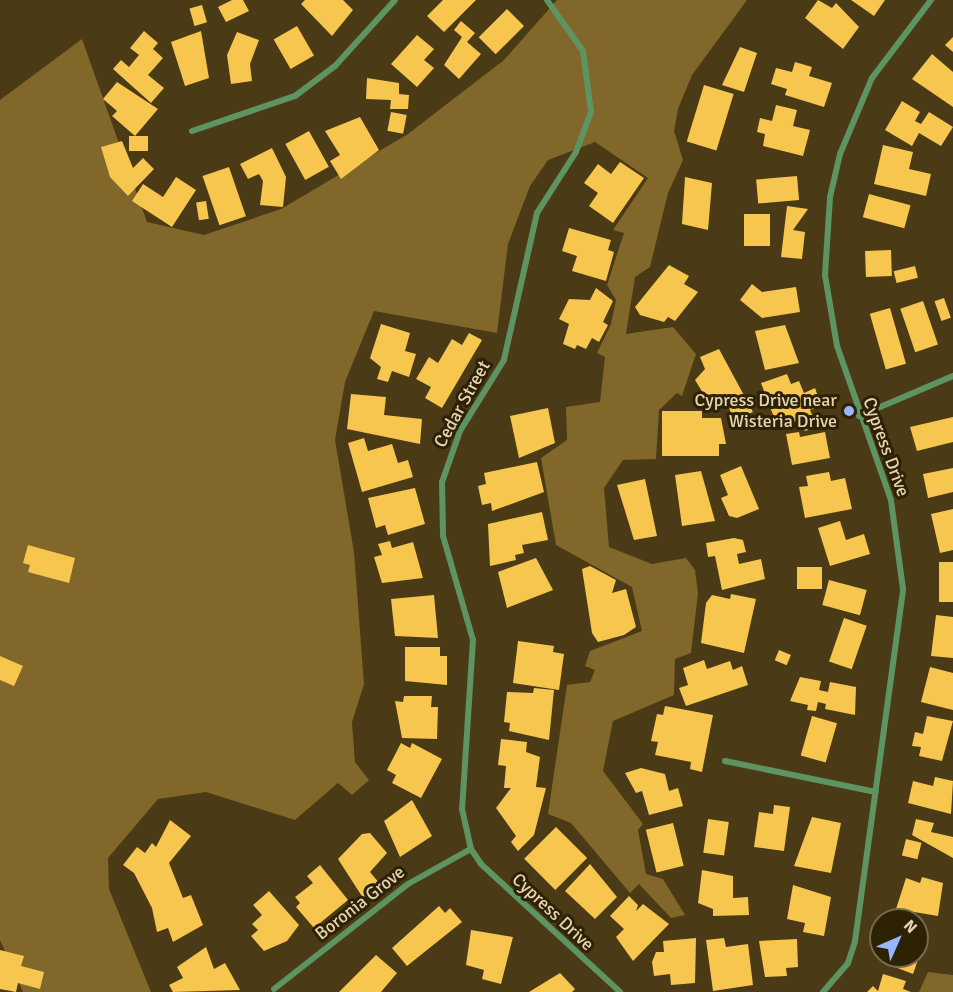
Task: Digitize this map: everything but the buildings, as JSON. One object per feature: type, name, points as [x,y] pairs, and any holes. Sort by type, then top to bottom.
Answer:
[{"type":"street","points":[[192,131],[296,96],[335,66],[395,0]]},
{"type":"street","name":"Cedar Street","points":[[471,849],[462,809],[473,640],[443,536],[442,482],[460,431],[504,360],[537,213],[576,152],[591,112],[583,51],[547,0]]},
{"type":"street","name":"Cypress Drive","points":[[823,992],[848,963],[855,941],[903,589],[891,500],[858,416],[837,346],[825,275],[830,197],[846,136],[872,78],[931,0]]},
{"type":"street","points":[[858,416],[953,376]]},
{"type":"street","points":[[725,761],[876,792]]},
{"type":"street","name":"Boronia Grove","points":[[274,989],[408,884],[471,849]]},
{"type":"street","name":"Cypress Drive","points":[[471,849],[520,905],[620,992]]},
{"type":"shaded area","points":[[557,0],[747,0],[692,75],[678,109],[674,131],[683,160],[668,193],[650,267],[635,277],[626,334],[673,327],[696,354],[682,396],[677,393],[659,410],[656,459],[623,460],[604,488],[609,547],[652,564],[686,558],[695,570],[698,593],[691,653],[675,659],[674,695],[613,721],[603,771],[643,824],[638,830],[646,874],[663,879],[685,915],[671,918],[639,884],[630,893],[571,823],[548,814],[567,685],[590,682],[595,670],[585,666],[590,651],[642,631],[632,587],[556,545],[541,458],[567,440],[566,407],[600,402],[605,357],[597,353],[611,324],[616,300],[607,285],[624,233],[613,230],[648,178],[595,142],[548,160],[530,186],[508,244],[497,333],[374,311],[345,382],[335,440],[354,552],[364,684],[352,722],[355,762],[369,780],[352,795],[338,783],[295,820],[206,792],[158,799],[108,858],[109,889],[151,992],[23,992],[0,940],[0,100],[82,39],[147,222],[204,235],[281,209],[408,134],[504,60]]},
{"type":"shaded area","points":[[928,972],[953,975],[953,992],[919,992]]},
{"type":"place","name":"Cypress Drive near Wisteria Drive","points":[[849,411]]}]
